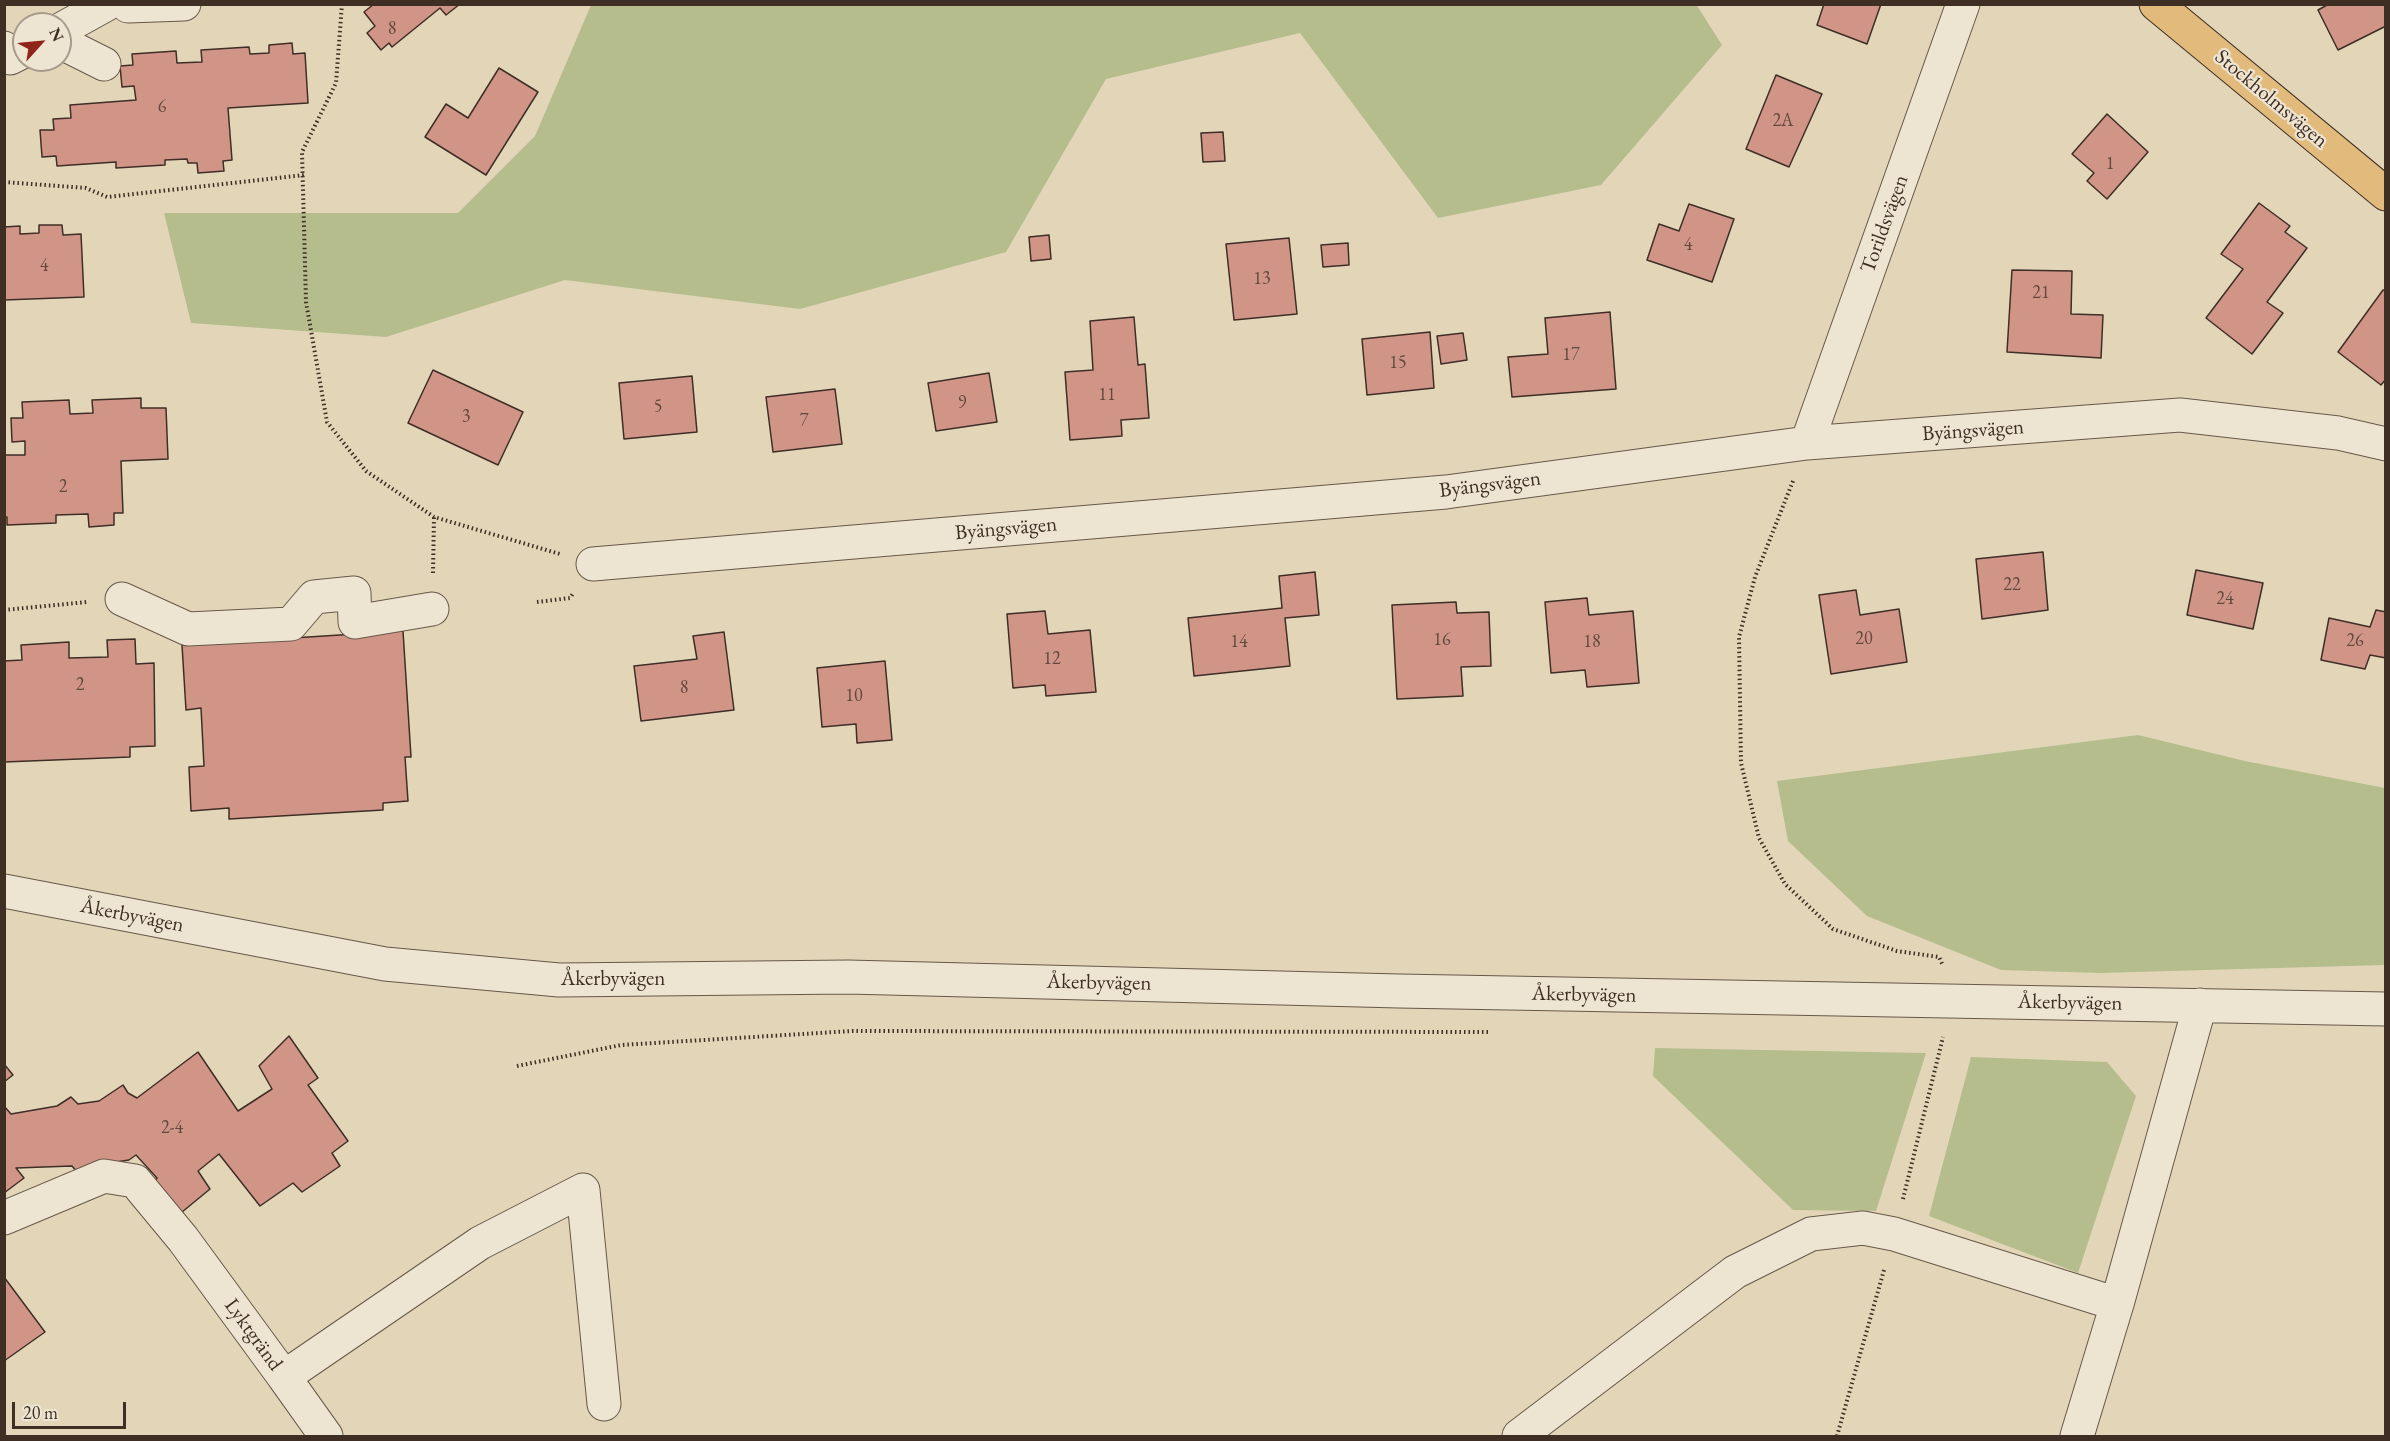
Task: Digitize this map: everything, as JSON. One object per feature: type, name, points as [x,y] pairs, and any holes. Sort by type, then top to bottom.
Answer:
[{"type":"main road","name":"Stockholmsvägen","points":[[2156,4],[2385,194]]},
{"type":"street","points":[[72,23],[107,4]]},
{"type":"street","points":[[127,4],[128,6],[184,4]]},
{"type":"street","name":"Torildsvägen","points":[[1807,444],[1963,4]]},
{"type":"street","points":[[72,48],[104,64]]},
{"type":"street","name":"Byängsvägen","points":[[593,564],[1446,492],[1807,444],[2180,415],[2338,433],[2385,444]]},
{"type":"street","points":[[122,598],[188,629],[291,624],[314,597],[354,593],[355,622],[432,609]]},
{"type":"street","name":"Åkerbyvägen","points":[[4,891],[385,964],[559,980],[848,977],[1399,991],[2385,1009]]},
{"type":"street","points":[[2077,1437],[2117,1304],[2200,1005]]},
{"type":"street","name":"Lyktgränd","points":[[4,1218],[104,1176],[135,1181],[183,1239],[284,1377],[480,1243],[583,1190],[604,1404]]},
{"type":"street","points":[[1519,1437],[1735,1272],[1811,1234],[1863,1228],[1894,1234],[2117,1304]]},
{"type":"street","points":[[284,1377],[326,1437]]},
{"type":"path","points":[[342,4],[336,83],[302,152],[306,302],[327,422],[366,471],[434,517],[593,564]]},
{"type":"path","points":[[4,182],[86,188],[107,197],[304,175]]},
{"type":"path","points":[[1807,444],[1755,576],[1739,637],[1741,763],[1759,838],[1785,884],[1833,929],[1897,951],[1939,957],[1948,975],[1952,1002]]},
{"type":"path","points":[[432,609],[434,517]]},
{"type":"path","points":[[4,610],[122,598]]},
{"type":"path","points":[[516,1066],[621,1045],[852,1031],[1493,1032]]},
{"type":"green space","points":[[1696,4],[1722,45],[1601,185],[1438,218],[1300,33],[1106,79],[1006,252],[800,309],[565,280],[386,337],[191,323],[164,213],[458,213],[535,136],[591,5]]},
{"type":"green space","points":[[2138,735],[2245,761],[2385,788],[2385,965],[2100,973],[2001,970],[1867,916],[1788,841],[1777,781]]},
{"type":"green space","points":[[1655,1048],[1926,1053],[1876,1211],[1793,1210],[1653,1076]]},
{"type":"green space","points":[[1971,1057],[2107,1062],[2136,1096],[2078,1273],[1929,1216]]},
{"type":"building","points":[[374,4],[460,4],[446,15],[440,8],[392,47],[389,43],[381,50],[367,33],[375,26],[364,12]]},
{"type":"building","points":[[1824,4],[1881,4],[1867,44],[1817,25]]},
{"type":"building","points":[[2329,4],[2386,4],[2386,26],[2338,50],[2318,10]]},
{"type":"building","points":[[292,43],[293,54],[305,53],[308,103],[228,108],[232,160],[223,161],[224,171],[198,173],[197,163],[188,163],[187,159],[165,160],[165,165],[116,168],[116,162],[57,166],[56,156],[42,157],[40,130],[54,130],[53,119],[71,118],[70,105],[136,100],[134,86],[122,87],[120,66],[133,65],[132,54],[176,51],[177,63],[202,62],[201,50],[249,47],[250,54],[269,53],[269,45]]},
{"type":"building","points":[[499,68],[538,92],[486,175],[425,137],[446,104],[468,118]]},
{"type":"building","points":[[1776,75],[1822,94],[1789,167],[1746,149]]},
{"type":"building","points":[[2107,114],[2148,152],[2107,199],[2087,181],[2094,173],[2072,154]]},
{"type":"building","points":[[1223,132],[1225,161],[1203,162],[1201,133]]},
{"type":"building","points":[[2259,203],[2290,226],[2285,232],[2307,248],[2267,302],[2283,313],[2252,354],[2206,318],[2243,269],[2221,254]]},
{"type":"building","points":[[1689,204],[1734,219],[1712,282],[1647,260],[1659,224],[1679,231]]},
{"type":"building","points":[[39,225],[62,225],[63,235],[81,234],[84,297],[4,300],[4,227],[20,226],[20,234],[39,233]]},
{"type":"building","points":[[1049,235],[1051,259],[1031,261],[1029,237]]},
{"type":"building","points":[[1289,238],[1297,314],[1234,320],[1226,244]]},
{"type":"building","points":[[1348,243],[1349,265],[1323,267],[1321,245]]},
{"type":"building","points":[[2012,270],[2072,271],[2071,314],[2103,315],[2101,358],[2007,352]]},
{"type":"building","points":[[2383,290],[2386,291],[2386,379],[2381,385],[2338,352]]},
{"type":"building","points":[[1610,312],[1616,389],[1512,397],[1508,357],[1548,354],[1545,318]]},
{"type":"building","points":[[1134,317],[1138,365],[1145,364],[1149,418],[1121,420],[1122,436],[1070,440],[1065,372],[1093,370],[1090,321]]},
{"type":"building","points":[[1430,332],[1434,388],[1367,395],[1362,339]]},
{"type":"building","points":[[1463,333],[1467,360],[1441,364],[1437,336]]},
{"type":"building","points":[[433,370],[523,412],[498,465],[408,423]]},
{"type":"building","points":[[989,373],[997,422],[936,431],[928,383]]},
{"type":"building","points":[[692,376],[697,432],[624,439],[619,383]]},
{"type":"building","points":[[835,389],[842,444],[773,452],[766,397]]},
{"type":"building","points":[[141,398],[141,408],[166,408],[168,459],[121,461],[123,513],[114,513],[114,525],[89,527],[88,514],[56,515],[56,523],[7,525],[7,517],[4,517],[4,455],[25,455],[25,441],[12,442],[11,418],[23,418],[22,402],[69,400],[70,414],[93,413],[92,400]]},
{"type":"building","points":[[2043,552],[2048,610],[1982,619],[1976,559]]},
{"type":"building","points":[[2196,570],[2263,583],[2253,629],[2187,615]]},
{"type":"building","points":[[1315,572],[1319,615],[1285,618],[1290,666],[1194,676],[1188,618],[1282,608],[1279,576]]},
{"type":"building","points":[[1856,590],[1860,615],[1899,609],[1907,662],[1831,674],[1819,595]]},
{"type":"building","points":[[1587,598],[1589,615],[1633,611],[1639,683],[1587,687],[1585,670],[1551,673],[1545,602]]},
{"type":"building","points":[[1456,602],[1457,613],[1489,612],[1491,666],[1461,667],[1463,696],[1397,699],[1392,605]]},
{"type":"building","points":[[2376,610],[2386,612],[2386,658],[2370,655],[2365,669],[2321,660],[2329,618],[2370,627]]},
{"type":"building","points":[[1045,611],[1048,634],[1090,630],[1096,692],[1046,696],[1045,685],[1013,688],[1007,614]]},
{"type":"building","points":[[403,631],[411,757],[405,757],[408,801],[383,803],[383,810],[229,819],[229,808],[191,811],[189,767],[204,766],[201,708],[186,710],[182,645]]},
{"type":"building","points":[[724,632],[734,710],[641,721],[634,666],[697,659],[693,636]]},
{"type":"building","points":[[135,639],[136,664],[154,663],[155,746],[130,747],[130,757],[4,762],[4,661],[22,660],[21,645],[69,642],[69,658],[108,657],[107,640]]},
{"type":"building","points":[[885,661],[892,740],[857,743],[856,724],[822,727],[817,668]]},
{"type":"building","points":[[289,1036],[318,1078],[308,1085],[348,1141],[332,1153],[340,1166],[302,1192],[293,1183],[260,1206],[219,1154],[198,1171],[210,1189],[176,1217],[151,1187],[157,1178],[136,1155],[129,1160],[97,1165],[78,1173],[72,1166],[16,1168],[24,1178],[4,1193],[4,1106],[11,1114],[57,1106],[71,1097],[78,1104],[99,1101],[123,1085],[128,1093],[137,1098],[198,1052],[238,1111],[272,1089],[259,1066]]},
{"type":"building","points":[[4,1064],[13,1075],[4,1082]]},
{"type":"building","points":[[4,1277],[45,1332],[4,1361]]}]
